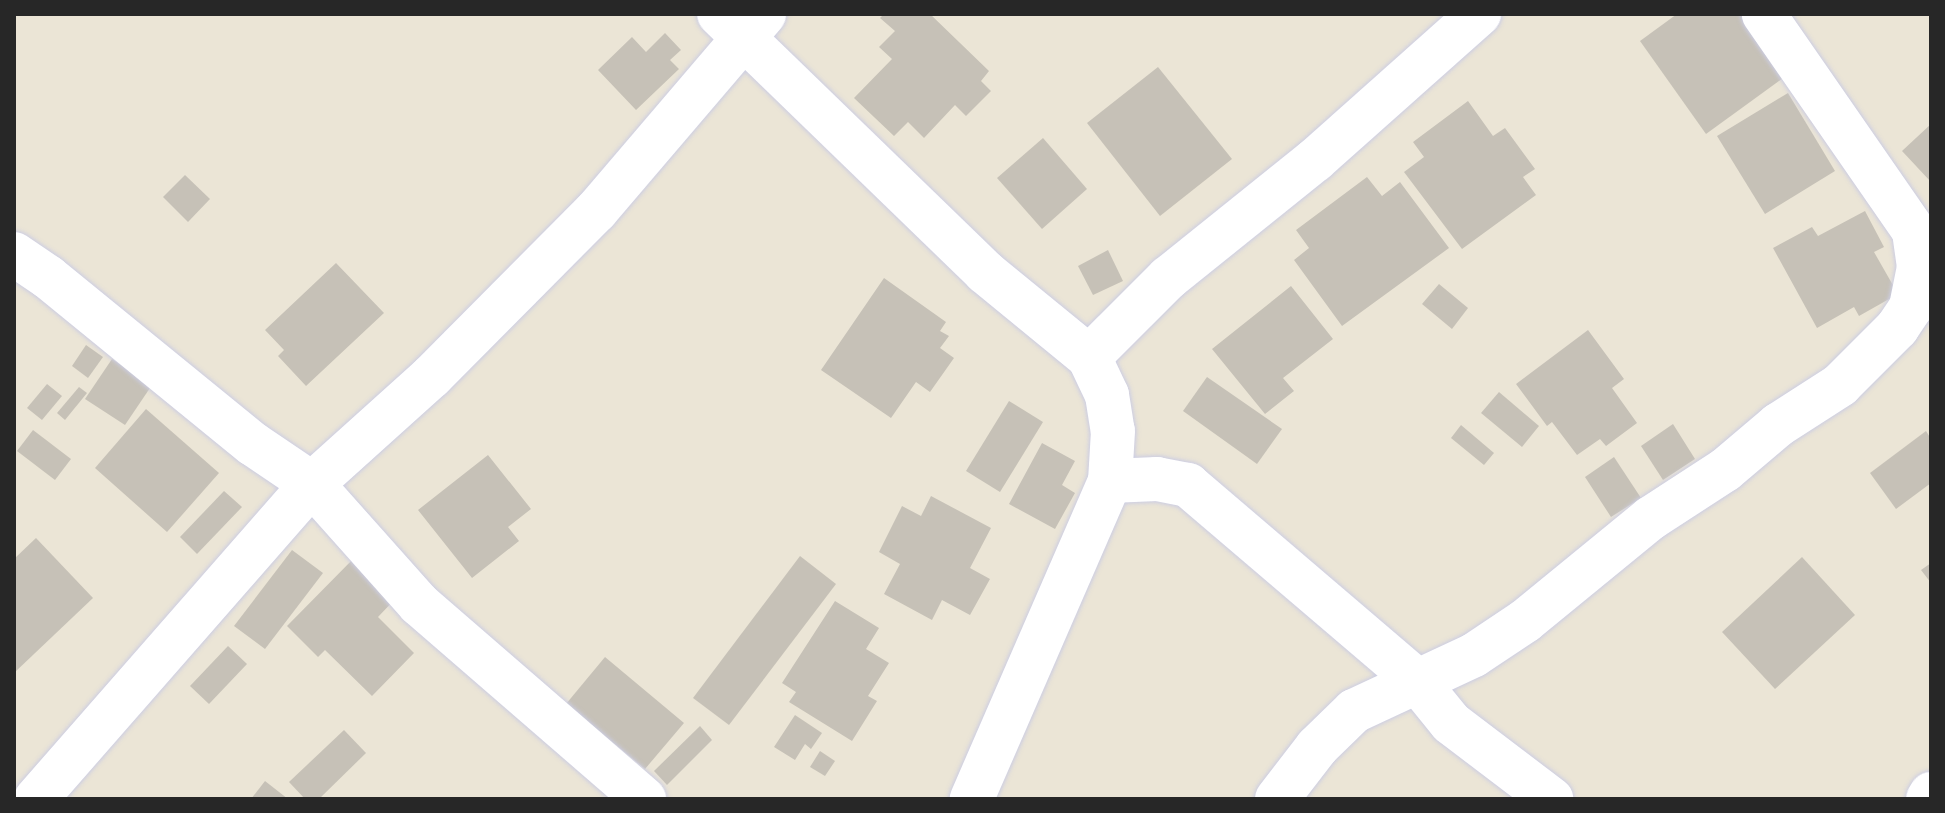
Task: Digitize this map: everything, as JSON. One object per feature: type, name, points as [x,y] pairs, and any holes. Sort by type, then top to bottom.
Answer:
[{"type":"street","points":[[1089,357],[1168,278],[1315,160],[1479,14]]},
{"type":"street","points":[[1277,799],[1317,747],[1354,711],[1474,655],[1525,621],[1651,518],[1725,470],[1778,425],[1840,385],[1897,328],[1911,307],[1919,267],[1914,231],[1764,14]]},
{"type":"street","points":[[36,799],[312,484],[432,376],[596,211],[742,23],[985,272],[1089,357],[1107,395],[1113,431],[1110,481],[972,799]]},
{"type":"street","points":[[14,254],[48,277],[253,444],[312,484],[419,604],[644,799]]},
{"type":"street","points":[[1110,481],[1157,479],[1188,485],[1416,680],[1451,723],[1551,799]]},
{"type":"building","points":[[884,14],[930,14],[989,71],[981,81],[991,91],[966,116],[955,105],[924,138],[908,122],[894,136],[854,98],[892,59],[879,47],[895,31],[880,18]]},
{"type":"building","points":[[1677,14],[1759,14],[1797,68],[1706,134],[1640,41]]},
{"type":"building","points":[[665,33],[681,50],[670,60],[679,69],[636,110],[598,70],[632,37],[646,52]]},
{"type":"building","points":[[1158,67],[1232,159],[1160,216],[1087,123]]},
{"type":"building","points":[[1788,93],[1835,171],[1765,214],[1717,136]]},
{"type":"building","points":[[1468,101],[1493,136],[1505,128],[1535,169],[1523,177],[1536,195],[1462,249],[1404,172],[1424,157],[1413,142]]},
{"type":"building","points":[[1931,124],[1931,182],[1902,151]]},
{"type":"building","points":[[1043,138],[1087,189],[1042,229],[997,178]]},
{"type":"building","points":[[185,175],[210,199],[188,222],[163,197]]},
{"type":"building","points":[[1367,177],[1382,196],[1400,182],[1449,248],[1342,326],[1294,260],[1309,248],[1296,230]]},
{"type":"building","points":[[1865,211],[1884,247],[1874,252],[1898,294],[1859,316],[1854,307],[1817,328],[1773,248],[1812,227],[1818,236]]},
{"type":"building","points":[[1108,250],[1123,281],[1093,295],[1078,266]]},
{"type":"building","points":[[336,263],[384,313],[306,386],[278,356],[284,350],[265,330]]},
{"type":"building","points":[[884,278],[946,322],[940,331],[949,336],[940,348],[954,358],[930,392],[916,382],[891,418],[821,370]]},
{"type":"building","points":[[1439,284],[1468,308],[1452,329],[1422,304]]},
{"type":"building","points":[[1291,286],[1333,339],[1283,378],[1294,391],[1265,414],[1212,349]]},
{"type":"building","points":[[1588,330],[1624,379],[1612,388],[1637,423],[1606,446],[1600,439],[1577,455],[1552,422],[1547,426],[1516,384]]},
{"type":"building","points":[[86,345],[103,357],[88,378],[72,366]]},
{"type":"building","points":[[112,359],[152,385],[125,425],[85,399]]},
{"type":"building","points":[[1207,377],[1282,429],[1257,464],[1183,411]]},
{"type":"building","points":[[47,384],[62,396],[42,420],[27,408]]},
{"type":"building","points":[[79,387],[87,393],[65,420],[57,413]]},
{"type":"building","points":[[1499,392],[1539,426],[1522,447],[1481,413]]},
{"type":"building","points":[[1009,401],[1043,422],[1000,492],[966,471]]},
{"type":"building","points":[[146,409],[219,473],[167,532],[95,468]]},
{"type":"building","points":[[1673,424],[1695,459],[1663,480],[1641,446]]},
{"type":"building","points":[[1461,425],[1494,453],[1484,465],[1451,438]]},
{"type":"building","points":[[33,430],[71,459],[55,480],[17,451]]},
{"type":"building","points":[[1926,431],[1931,439],[1931,483],[1896,509],[1870,473]]},
{"type":"building","points":[[1042,443],[1075,461],[1062,485],[1075,493],[1055,529],[1009,504]]},
{"type":"building","points":[[488,455],[531,509],[508,527],[519,541],[472,578],[418,510]]},
{"type":"building","points":[[1614,457],[1641,498],[1611,517],[1585,477]]},
{"type":"building","points":[[224,491],[242,507],[197,554],[180,537]]},
{"type":"building","points":[[931,496],[991,528],[970,568],[990,579],[970,615],[942,600],[932,620],[884,594],[900,564],[879,552],[902,506],[921,516]]},
{"type":"building","points":[[36,538],[93,598],[14,673],[14,559]]},
{"type":"building","points":[[292,550],[323,573],[265,649],[234,626]]},
{"type":"building","points":[[357,555],[398,596],[378,617],[414,653],[372,696],[325,650],[318,657],[287,626]]},
{"type":"building","points":[[800,556],[836,584],[729,725],[693,698]]},
{"type":"building","points":[[1802,557],[1855,615],[1775,689],[1722,632]]},
{"type":"building","points":[[1931,563],[1931,583],[1921,570]]},
{"type":"building","points":[[835,601],[879,628],[866,649],[889,663],[868,696],[877,701],[852,741],[789,702],[796,692],[782,683]]},
{"type":"building","points":[[228,646],[247,664],[209,704],[190,686]]},
{"type":"building","points":[[605,657],[684,723],[645,769],[566,704]]},
{"type":"building","points":[[795,715],[822,733],[811,749],[805,744],[795,760],[774,747]]},
{"type":"building","points":[[700,726],[712,740],[667,785],[654,771]]},
{"type":"building","points":[[344,730],[366,753],[319,799],[305,799],[289,782]]},
{"type":"building","points":[[820,751],[835,761],[825,776],[810,767]]},
{"type":"building","points":[[265,781],[288,799],[251,799]]}]
